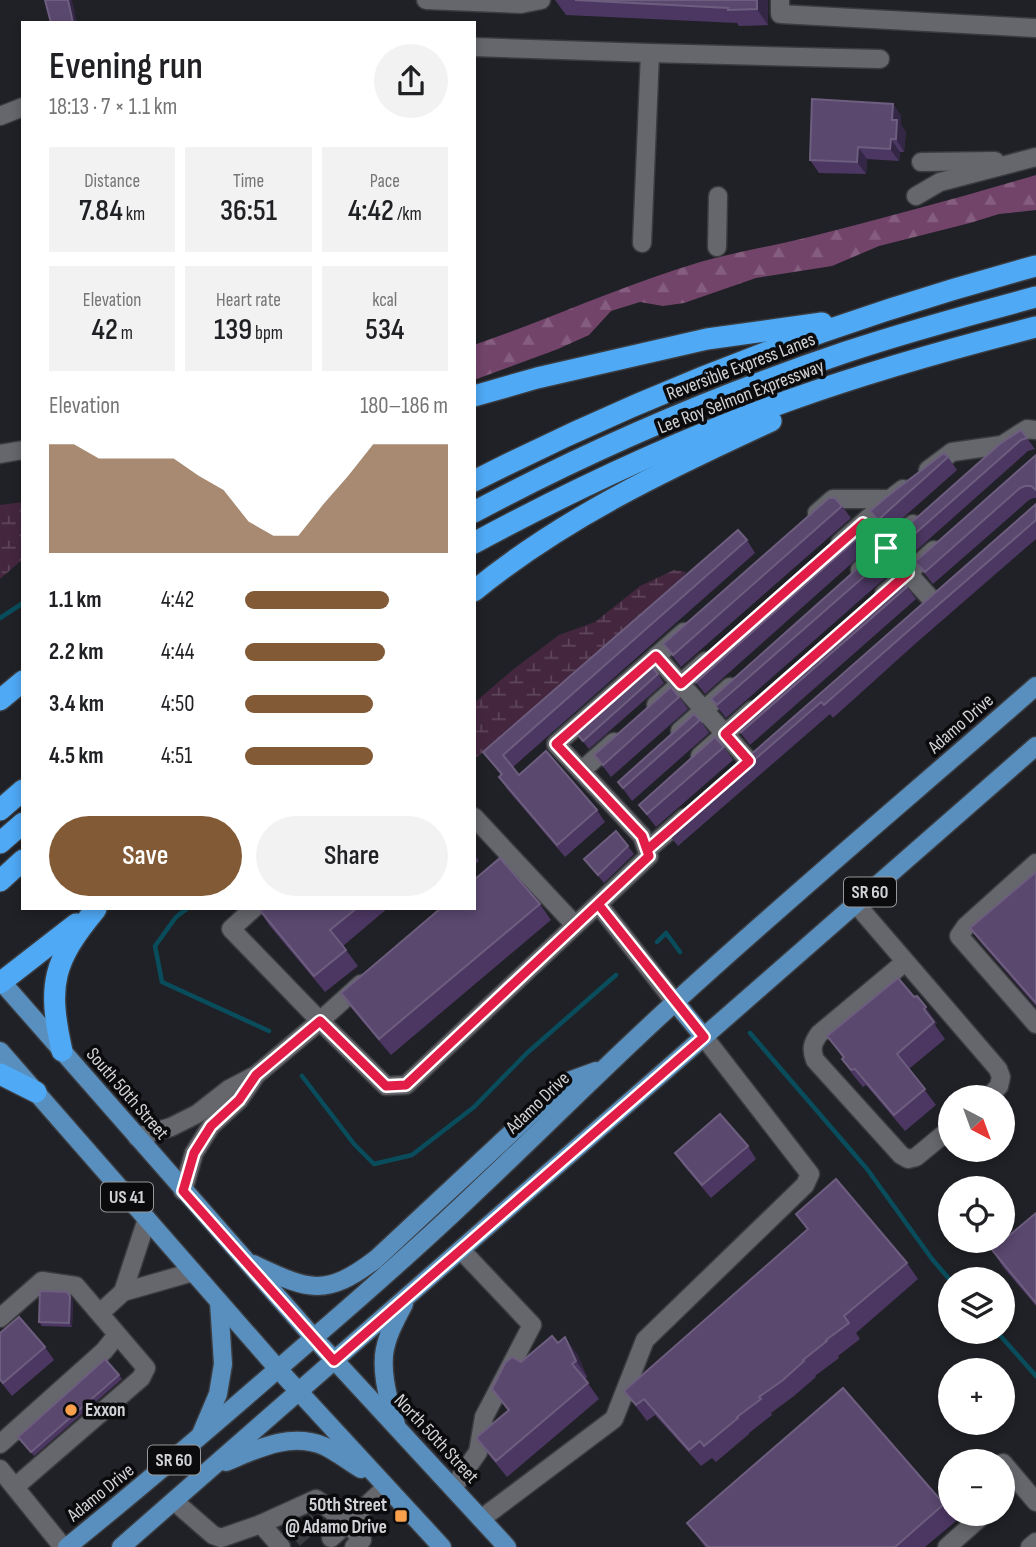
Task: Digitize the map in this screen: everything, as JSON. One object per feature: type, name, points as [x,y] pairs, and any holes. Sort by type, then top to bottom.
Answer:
[{"type":"highway","name":"Lee Roy Selmon Expressway","points":[[476,480],[568,435],[742,361],[862,318],[1036,266]]},
{"type":"highway","name":"Reversible Express Lanes","points":[[476,511],[601,448],[760,383],[889,338],[1036,297]]},
{"type":"highway","points":[[476,395],[537,378],[707,339],[862,318]]},
{"type":"highway","name":"Lee Roy Selmon Expressway","points":[[476,542],[567,495],[693,438],[779,404],[887,368],[1036,327]]},
{"type":"highway","points":[[476,589],[561,529],[639,484],[713,447],[887,368]]},
{"type":"highway","points":[[0,700],[21,683]]},
{"type":"highway","points":[[0,810],[21,792]]},
{"type":"highway","points":[[0,843],[21,825]]},
{"type":"highway","points":[[0,881],[21,862]]},
{"type":"highway","points":[[0,982],[94,910]]},
{"type":"highway","points":[[62,1051],[55,1009],[58,970],[61,959],[77,932],[95,910]]},
{"type":"highway","points":[[0,1074],[36,1092]]},
{"type":"main road","name":"Adamo Drive","points":[[65,1547],[141,1488],[388,1273],[675,1002],[1036,686]]},
{"type":"main road","name":"SR 60","points":[[121,1547],[1036,746]]},
{"type":"main road","name":"South 50th Street","points":[[0,982],[334,1361]]},
{"type":"main road","points":[[675,1002],[704,1037]]},
{"type":"main road","name":"US 41","points":[[0,1051],[278,1369],[437,1545]]},
{"type":"main road","points":[[246,1261],[291,1281],[318,1287],[354,1275],[376,1259],[566,1082],[603,1069]]},
{"type":"main road","points":[[397,1428],[386,1388],[384,1354],[392,1328],[407,1297]]},
{"type":"main road","points":[[199,1438],[218,1394],[223,1364],[219,1302]]},
{"type":"main road","name":"North 50th Street","points":[[334,1361],[507,1547]]},
{"type":"main road","points":[[213,1467],[266,1446],[300,1440],[326,1447],[383,1483]]},
{"type":"street","points":[[426,0],[520,5],[541,0]]},
{"type":"street","points":[[780,0],[779,14],[1036,28]]},
{"type":"street","points":[[476,47],[880,59]]},
{"type":"street","points":[[642,243],[650,54]]},
{"type":"street","points":[[0,116],[21,108]]},
{"type":"street","points":[[921,162],[1028,159]]},
{"type":"street","points":[[916,195],[940,182],[1028,159]]},
{"type":"street","points":[[717,247],[718,196]]},
{"type":"street","points":[[982,462],[1027,429],[1036,430]]},
{"type":"street","points":[[822,559],[890,499],[952,452],[1002,445]]},
{"type":"street","points":[[0,454],[21,450]]},
{"type":"street","points":[[802,527],[833,499],[890,499]]},
{"type":"street","points":[[845,584],[924,514]]},
{"type":"street","points":[[863,523],[932,600]]},
{"type":"street","points":[[867,609],[947,538]]},
{"type":"street","points":[[252,910],[231,929],[386,1086],[406,1085],[649,856],[632,816],[556,744],[698,619]]},
{"type":"street","points":[[582,771],[721,648]]},
{"type":"street","points":[[656,656],[749,761]]},
{"type":"street","points":[[664,745],[744,674]]},
{"type":"street","points":[[686,768],[766,698]]},
{"type":"street","points":[[647,850],[698,806]]},
{"type":"street","points":[[476,819],[575,925]]},
{"type":"street","points":[[491,867],[507,852]]},
{"type":"street","points":[[1036,863],[966,926],[959,936],[1036,1024]]},
{"type":"street","points":[[598,904],[675,1002]]},
{"type":"street","points":[[856,904],[998,1069],[1002,1077],[999,1085]]},
{"type":"street","points":[[905,962],[819,1034],[812,1051],[816,1060],[901,1155],[908,1159],[916,1157],[938,1139]]},
{"type":"street","points":[[137,1137],[167,1129],[197,1114],[229,1089],[256,1075],[372,974]]},
{"type":"street","points":[[481,1519],[614,1419],[645,1340],[806,1185],[810,1174],[704,1037]]},
{"type":"street","points":[[183,1191],[194,1153],[211,1126],[239,1100],[256,1075]]},
{"type":"street","points":[[123,1292],[147,1220]]},
{"type":"street","points":[[453,1488],[478,1452],[484,1417],[532,1325],[461,1250]]},
{"type":"street","points":[[100,1313],[123,1292],[193,1272]]},
{"type":"street","points":[[0,1318],[42,1281],[76,1286],[146,1368],[141,1378],[15,1487]]},
{"type":"street","points":[[3,1435],[104,1351],[117,1335]]},
{"type":"street","points":[[0,1469],[65,1547]]},
{"type":"street","points":[[1015,1477],[1036,1502]]},
{"type":"street","points":[[331,1538],[383,1483]]},
{"type":"street","points":[[174,1501],[213,1535],[221,1538],[261,1524],[316,1499],[322,1515],[348,1523],[362,1539],[354,1547]]},
{"type":"street","points":[[261,1524],[286,1544]]},
{"type":"street","points":[[947,1547],[971,1526]]},
{"type":"street","points":[[1030,1547],[1036,1542]]},
{"type":"green space","points":[[1036,175],[1036,210],[999,214],[879,246],[832,266],[756,278],[684,303],[663,306],[640,302],[611,311],[589,335],[476,379],[476,344],[700,262],[923,207]]},
{"type":"green space","points":[[21,502],[21,561],[0,579],[0,505]]},
{"type":"green space","points":[[674,570],[686,572],[667,600],[476,757],[476,701],[559,635],[595,622],[640,586]]},
{"type":"building","points":[[45,0],[68,0],[73,21],[50,21]]},
{"type":"building","points":[[575,0],[757,0],[757,9],[728,10]]},
{"type":"building","points":[[812,99],[893,104],[892,120],[897,120],[896,139],[891,139],[890,149],[858,147],[857,162],[810,160]]},
{"type":"building","points":[[1021,430],[1027,438],[1021,440],[901,546],[894,538],[1001,443]]},
{"type":"building","points":[[944,453],[948,457],[878,520],[870,511]]},
{"type":"building","points":[[1036,455],[1036,490],[1031,486],[1020,488],[925,572],[915,562]]},
{"type":"building","points":[[829,498],[835,498],[842,506],[673,655],[663,644]]},
{"type":"building","points":[[1036,504],[1036,520],[824,705],[821,702],[669,834],[665,830]]},
{"type":"building","points":[[853,526],[861,535],[696,682],[688,672]]},
{"type":"building","points":[[738,530],[747,540],[503,755],[519,775],[546,751],[597,810],[557,845],[499,777],[502,774],[483,752]]},
{"type":"building","points":[[876,552],[883,560],[717,705],[711,699]]},
{"type":"building","points":[[898,577],[907,587],[741,732],[732,722]]},
{"type":"building","points":[[649,663],[658,674],[583,741],[574,730]]},
{"type":"building","points":[[671,687],[679,697],[603,765],[594,755]]},
{"type":"building","points":[[694,714],[700,720],[623,788],[618,782]]},
{"type":"building","points":[[715,737],[724,747],[647,814],[639,805]]},
{"type":"building","points":[[616,831],[628,846],[598,875],[584,859]]},
{"type":"building","points":[[500,858],[540,904],[379,1039],[341,993],[439,910],[476,910],[476,878]]},
{"type":"building","points":[[1036,872],[1036,1003],[970,928]]},
{"type":"building","points":[[260,910],[355,910],[330,930],[346,950],[314,976]]},
{"type":"building","points":[[898,978],[926,1007],[924,1009],[934,1022],[897,1054],[925,1089],[894,1115],[855,1069],[851,1070],[827,1036]]},
{"type":"building","points":[[720,1114],[748,1146],[702,1185],[675,1153]]},
{"type":"building","points":[[836,1179],[907,1263],[844,1316],[849,1323],[826,1340],[783,1380],[759,1397],[761,1399],[704,1446],[700,1441],[689,1450],[644,1399],[636,1405],[624,1391],[808,1229],[796,1214]]},
{"type":"building","points":[[1036,1213],[1036,1303],[1015,1278],[1015,1267],[1006,1267],[994,1253],[1015,1253],[1015,1231]]},
{"type":"building","points":[[40,1291],[67,1292],[70,1296],[69,1323],[39,1322]]},
{"type":"building","points":[[19,1317],[45,1347],[3,1383],[0,1379],[0,1333]]},
{"type":"building","points":[[552,1336],[558,1343],[565,1337],[576,1361],[572,1364],[588,1383],[496,1461],[477,1439],[509,1410],[492,1389],[505,1363],[512,1357],[521,1362]]},
{"type":"building","name":"Exxon","points":[[105,1359],[119,1375],[31,1452],[18,1437]]},
{"type":"building","points":[[843,1388],[938,1497],[938,1509],[895,1547],[708,1547],[687,1523]]},
{"type":"waterway","points":[[0,618],[21,604]]},
{"type":"waterway","points":[[185,910],[176,917],[155,946],[162,982],[269,1031]]},
{"type":"waterway","points":[[657,942],[666,933],[680,952]]},
{"type":"waterway","points":[[302,1076],[354,1144],[374,1164],[412,1155],[474,1107],[527,1053],[616,975]]},
{"type":"waterway","points":[[750,1033],[867,1169],[939,1267]]},
{"type":"waterway","points":[[1008,1344],[1036,1376]]},
{"type":"tunnel","points":[[294,1539],[316,1520]]},
{"type":"place","name":"Exxon","points":[[71,1410]]},
{"type":"place","name":"50th Street @ Adamo Drive","points":[[401,1516]]},
{"type":"route","points":[[886,548],[863,523],[681,684],[656,656],[556,744],[642,836],[649,856],[598,904],[406,1085],[386,1086],[320,1021],[256,1075],[239,1100],[211,1126],[194,1153],[183,1191],[334,1361],[704,1037],[598,904],[649,856],[647,850],[749,761],[725,734],[908,573],[886,548]]}]
